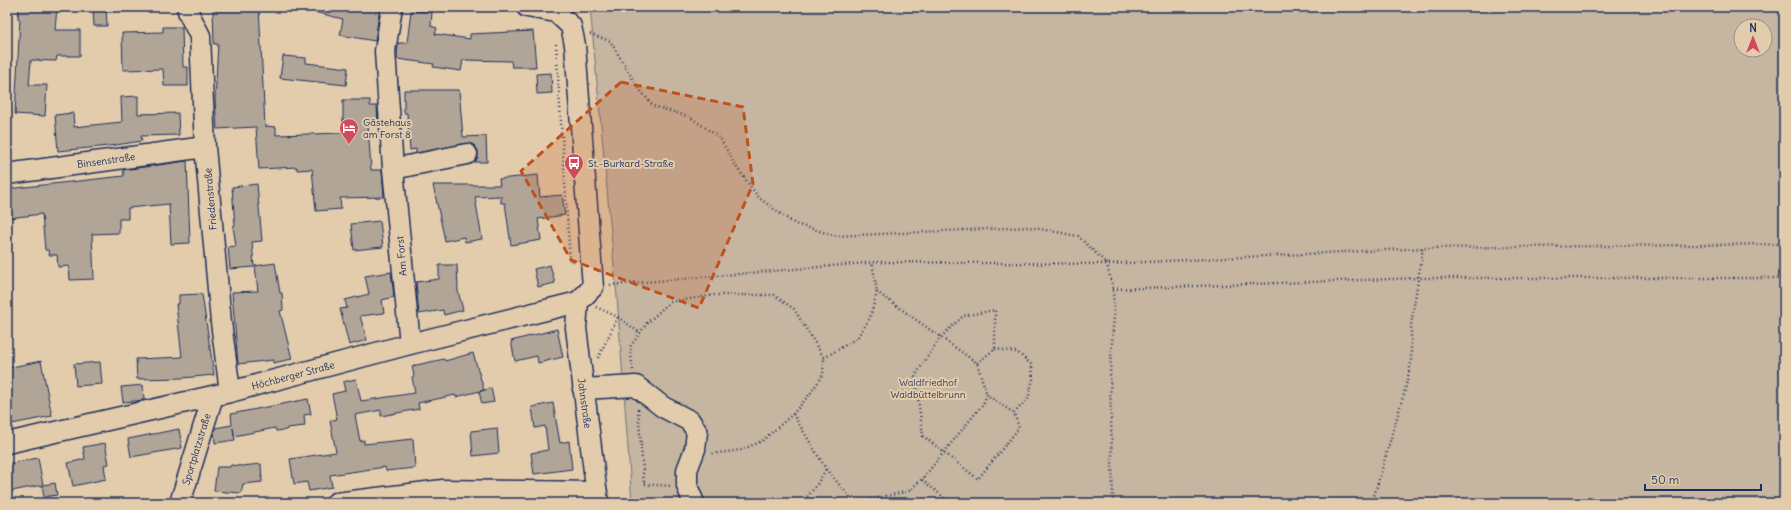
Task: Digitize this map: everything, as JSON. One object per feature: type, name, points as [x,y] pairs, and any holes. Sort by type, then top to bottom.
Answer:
[{"type":"street","name":"Friedenstraße","points":[[188,7],[189,14],[200,36],[205,147],[221,322],[222,394]]},
{"type":"street","name":"Am Forst","points":[[392,7],[386,51],[393,169],[410,344]]},
{"type":"street","points":[[527,7],[556,12],[571,26],[575,46],[593,287],[578,302]]},
{"type":"street","name":"Binsenstraße","points":[[7,174],[205,147]]},
{"type":"street","points":[[393,169],[467,154]]},
{"type":"street","name":"Höchberger Straße","points":[[7,443],[222,394],[410,344],[578,302]]},
{"type":"street","name":"Jahnstraße","points":[[578,302],[576,328],[598,497]]},
{"type":"street","points":[[583,389],[636,386],[663,406],[690,421],[697,432],[695,449],[687,470],[691,495]]},
{"type":"street","name":"Sportplatzstraße","points":[[180,503],[222,394]]},
{"type":"street","points":[[336,503],[443,490],[598,497]]},
{"type":"path","points":[[571,26],[610,41],[637,86],[653,106],[690,117],[720,138],[735,165],[759,198],[795,224],[837,236],[1029,227],[1078,236],[1107,264],[1113,289],[1114,314],[1110,373],[1113,503]]},
{"type":"path","points":[[556,41],[570,261],[591,261]]},
{"type":"path","points":[[593,287],[872,262],[921,261],[1107,264],[1423,248],[1784,244]]},
{"type":"path","points":[[1372,503],[1405,390],[1411,363],[1411,325],[1423,248]]},
{"type":"path","points":[[824,358],[857,338],[870,318],[877,292],[872,262]]},
{"type":"path","points":[[1113,289],[1419,278],[1784,278]]},
{"type":"path","points":[[877,292],[940,338],[977,363],[987,396],[1014,413],[1019,428],[978,479],[943,454],[923,436],[915,376],[940,338],[963,316],[994,310],[995,349]]},
{"type":"path","points":[[691,495],[644,484],[636,386],[630,347],[647,323],[670,302],[714,295],[774,295],[794,309],[824,358],[823,375],[810,394],[793,414],[762,441],[741,450],[712,454],[695,449]]},
{"type":"path","points":[[603,309],[640,332]]},
{"type":"path","points":[[597,360],[618,317]]},
{"type":"path","points":[[977,363],[995,349],[1017,352],[1032,365],[1034,378],[1028,399],[1014,413]]},
{"type":"path","points":[[793,414],[826,469],[855,503],[909,491],[922,480],[983,404],[987,396]]},
{"type":"path","points":[[802,503],[816,486],[826,469]]},
{"type":"path","points":[[922,480],[951,503]]},
{"type":"highlighted area","points":[[621,82],[743,107],[753,184],[699,308],[571,260],[521,171]]},
{"type":"green space","name":"Waldfriedhof Waldbüttelbrunn","points":[[590,7],[1784,7],[1784,503],[632,503],[617,297]]},
{"type":"building","points":[[19,7],[57,7],[55,30],[80,30],[80,56],[57,56],[56,61],[31,60],[29,85],[47,85],[45,116],[15,114],[20,19],[18,19]]},
{"type":"building","points":[[106,7],[107,26],[94,26],[93,8]]},
{"type":"building","points":[[213,7],[259,7],[265,126],[276,127],[276,135],[343,133],[343,100],[370,100],[370,106],[377,106],[378,124],[368,124],[371,170],[382,170],[384,197],[340,198],[341,209],[316,211],[312,169],[297,170],[297,167],[259,169],[256,127],[217,129],[215,99],[218,44],[214,44]]},
{"type":"building","points":[[315,7],[380,7],[375,41],[340,35],[343,19],[314,12]]},
{"type":"building","points":[[411,11],[432,12],[431,26],[437,28],[435,34],[470,39],[470,34],[533,31],[536,67],[512,67],[511,61],[463,60],[461,71],[433,67],[434,64],[397,59],[398,43],[407,43]]},
{"type":"building","points":[[163,27],[182,27],[183,67],[188,67],[188,86],[164,86],[163,69],[123,70],[122,33],[163,32]]},
{"type":"building","points":[[283,56],[306,58],[306,63],[348,68],[346,85],[280,78]]},
{"type":"building","points":[[551,73],[552,93],[537,94],[536,74]]},
{"type":"building","points":[[404,90],[459,90],[463,137],[486,136],[487,162],[475,162],[478,157],[478,151],[475,146],[470,143],[416,153],[416,149],[410,150],[407,113],[404,113]]},
{"type":"building","points":[[138,96],[138,114],[178,113],[179,135],[141,136],[142,141],[58,151],[55,115],[73,113],[74,127],[122,122],[121,97]]},
{"type":"building","points":[[187,161],[190,243],[171,244],[169,204],[128,208],[128,219],[119,219],[119,233],[92,234],[94,279],[70,280],[69,266],[58,267],[57,255],[49,255],[48,250],[45,250],[42,214],[9,218],[7,189],[124,176],[123,170]]},
{"type":"building","points":[[538,175],[540,197],[562,195],[565,215],[538,219],[541,240],[511,245],[505,203],[501,203],[501,196],[475,197],[482,239],[465,242],[464,237],[445,241],[433,185],[500,185],[499,179]]},
{"type":"building","points":[[257,184],[262,241],[252,242],[254,267],[230,269],[228,247],[236,246],[233,226],[235,226],[232,187]]},
{"type":"building","points":[[380,221],[383,247],[354,250],[351,224]]},
{"type":"building","points":[[275,263],[280,293],[282,293],[283,310],[280,311],[292,359],[273,363],[273,360],[238,364],[232,292],[258,291],[255,266]]},
{"type":"building","points":[[439,265],[457,265],[458,291],[463,310],[444,315],[443,310],[419,314],[416,282],[439,279]]},
{"type":"building","points":[[550,265],[555,283],[538,287],[534,269]]},
{"type":"building","points":[[391,272],[394,297],[382,300],[384,313],[360,316],[367,340],[349,345],[340,309],[347,308],[345,300],[369,294],[365,276]]},
{"type":"building","points":[[202,294],[214,375],[182,378],[137,379],[136,359],[182,357],[176,304],[179,304],[179,295]]},
{"type":"building","points":[[557,329],[563,357],[538,363],[537,356],[515,361],[511,341]]},
{"type":"building","points":[[473,353],[484,390],[456,397],[455,395],[418,403],[419,409],[381,416],[381,410],[355,415],[360,441],[364,440],[364,444],[413,439],[415,468],[386,471],[385,467],[330,475],[332,487],[309,491],[307,482],[294,484],[290,459],[336,452],[330,421],[337,419],[332,394],[345,391],[343,382],[356,379],[361,401],[415,393],[412,377],[414,376],[412,366],[444,359],[445,361]]},
{"type":"building","points":[[41,361],[52,416],[7,425],[7,368]]},
{"type":"building","points":[[100,362],[102,384],[76,386],[74,364]]},
{"type":"building","points":[[143,385],[144,400],[123,402],[121,387]]},
{"type":"building","points":[[491,388],[494,402],[482,404],[479,392]]},
{"type":"building","points":[[308,399],[311,414],[304,415],[305,426],[276,431],[275,428],[234,436],[235,440],[215,443],[215,428],[232,425],[231,414]]},
{"type":"building","points":[[553,403],[560,443],[569,441],[572,469],[534,474],[531,453],[548,450],[545,426],[535,428],[532,407]]},
{"type":"building","points":[[497,428],[499,453],[473,456],[471,431]]},
{"type":"building","points":[[179,429],[182,448],[131,457],[128,439]]},
{"type":"building","points":[[105,443],[109,464],[104,465],[106,479],[73,486],[68,463],[85,459],[83,447]]},
{"type":"building","points":[[38,458],[43,485],[55,483],[57,495],[44,497],[42,485],[7,492],[7,464]]},
{"type":"building","points":[[261,464],[262,482],[243,484],[241,493],[214,491],[217,467]]},
{"type":"place","name":"Gästehaus am Forst 8","points":[[349,145]]},
{"type":"place","name":"St.-Burkard-Straße","points":[[574,180]]}]
